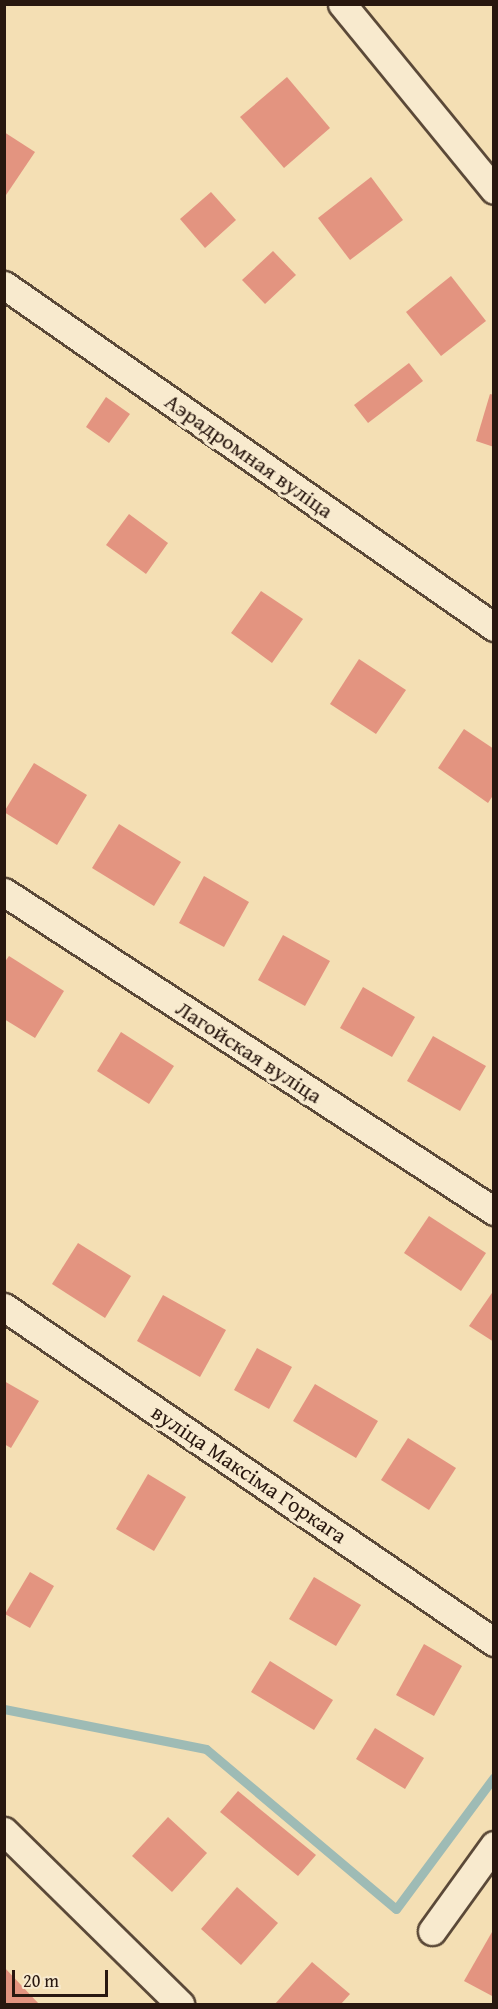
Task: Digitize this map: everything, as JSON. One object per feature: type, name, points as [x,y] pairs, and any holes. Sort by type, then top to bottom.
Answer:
[{"type":"street","points":[[342,4],[494,190]]},
{"type":"street","name":"Аэрадромная вуліца","points":[[4,285],[494,627]]},
{"type":"street","name":"Лагойская вуліца","points":[[4,892],[494,1211]]},
{"type":"street","name":"вуліца Максіма Горкага","points":[[5,1308],[494,1642]]},
{"type":"street","points":[[4,1831],[180,2004]]},
{"type":"street","points":[[432,1931],[494,1845]]},
{"type":"building","points":[[287,77],[330,128],[284,168],[240,117]]},
{"type":"building","points":[[4,132],[35,152],[4,198]]},
{"type":"building","points":[[371,177],[403,220],[350,260],[318,218]]},
{"type":"building","points":[[211,192],[236,220],[205,248],[180,219]]},
{"type":"building","points":[[273,251],[296,275],[265,304],[242,280]]},
{"type":"building","points":[[451,276],[486,321],[441,356],[406,312]]},
{"type":"building","points":[[409,363],[423,381],[368,423],[354,405]]},
{"type":"building","points":[[490,394],[494,395],[494,447],[476,441]]},
{"type":"building","points":[[106,397],[130,414],[109,443],[86,427]]},
{"type":"building","points":[[129,514],[168,543],[146,574],[106,545]]},
{"type":"building","points":[[261,591],[303,619],[272,663],[231,633]]},
{"type":"building","points":[[359,659],[406,690],[376,734],[330,704]]},
{"type":"building","points":[[464,729],[494,749],[494,794],[488,803],[438,768]]},
{"type":"building","points":[[34,763],[87,795],[57,845],[4,812]]},
{"type":"building","points":[[119,824],[181,862],[154,906],[92,868]]},
{"type":"building","points":[[204,876],[249,902],[224,947],[179,923]]},
{"type":"building","points":[[283,935],[330,961],[305,1006],[258,980]]},
{"type":"building","points":[[9,956],[64,991],[35,1038],[4,1019],[4,963]]},
{"type":"building","points":[[363,987],[415,1017],[392,1057],[340,1028]]},
{"type":"building","points":[[121,1032],[174,1066],[149,1104],[97,1071]]},
{"type":"building","points":[[433,1036],[486,1066],[460,1111],[407,1081]]},
{"type":"building","points":[[429,1216],[486,1253],[461,1291],[404,1253]]},
{"type":"building","points":[[78,1243],[131,1276],[105,1318],[52,1284]]},
{"type":"building","points":[[494,1290],[494,1342],[469,1326]]},
{"type":"building","points":[[163,1295],[226,1330],[200,1377],[137,1341]]},
{"type":"building","points":[[257,1348],[292,1367],[269,1409],[234,1390]]},
{"type":"building","points":[[4,1381],[39,1401],[11,1448],[4,1444]]},
{"type":"building","points":[[315,1384],[378,1421],[356,1458],[293,1421]]},
{"type":"building","points":[[408,1438],[456,1468],[429,1510],[381,1480]]},
{"type":"building","points":[[148,1474],[186,1497],[154,1551],[116,1529]]},
{"type":"building","points":[[30,1572],[54,1586],[30,1628],[5,1614]]},
{"type":"building","points":[[314,1577],[361,1605],[336,1646],[289,1619]]},
{"type":"building","points":[[424,1644],[462,1666],[434,1716],[396,1695]]},
{"type":"building","points":[[270,1661],[333,1700],[314,1730],[251,1692]]},
{"type":"building","points":[[375,1728],[424,1758],[405,1789],[356,1759]]},
{"type":"building","points":[[238,1791],[316,1855],[298,1876],[220,1812]]},
{"type":"building","points":[[168,1817],[207,1853],[172,1892],[132,1856]]},
{"type":"building","points":[[237,1887],[278,1923],[241,1965],[201,1929]]},
{"type":"building","points":[[492,1932],[494,1933],[494,1997],[464,1981]]},
{"type":"building","points":[[312,1962],[350,1994],[341,2004],[275,2004]]},
{"type":"building","points":[[4,1967],[39,2004],[4,2004]]},
{"type":"waterway","points":[[4,1709],[206,1749],[396,1909],[494,1777]]}]
